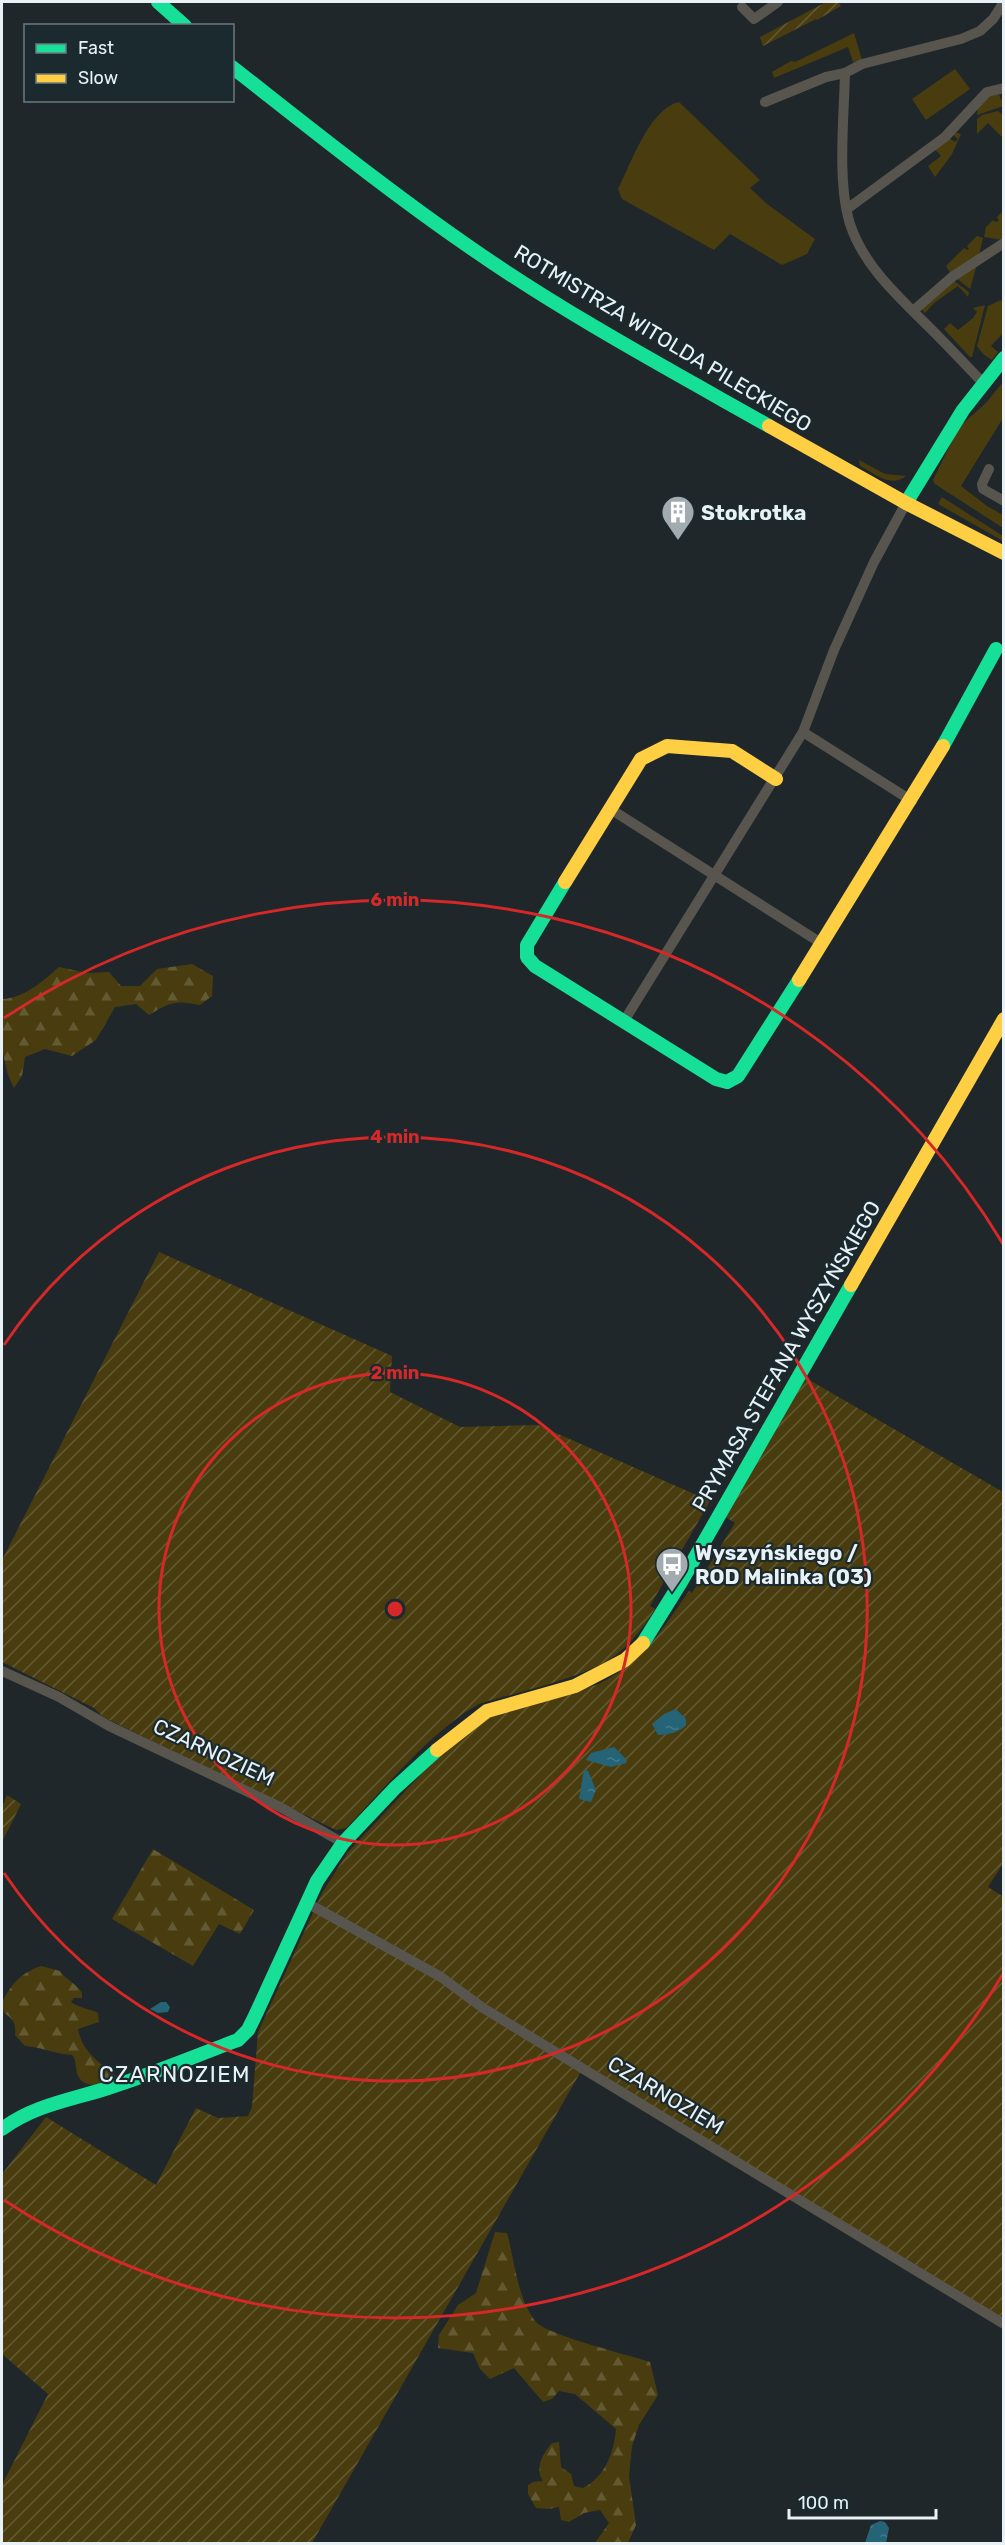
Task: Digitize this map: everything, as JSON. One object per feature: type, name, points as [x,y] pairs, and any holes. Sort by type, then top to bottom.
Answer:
[{"type":"street","points":[[158,2],[183,24]]},
{"type":"street","points":[[742,7],[754,19],[778,2]]},
{"type":"street","points":[[765,102],[826,77],[845,73],[862,64],[961,39],[980,31],[993,19],[1004,2]]},
{"type":"street","name":"ROTMISTRZA WITOLDA PILECKIEGO","points":[[234,69],[350,161],[531,287],[647,358],[906,503],[1004,553]]},
{"type":"street","points":[[845,73],[843,142],[847,209],[850,224],[861,249],[871,265],[982,382]]},
{"type":"street","points":[[847,209],[945,136],[987,92],[1004,88]]},
{"type":"street","points":[[913,311],[952,276],[1004,243]]},
{"type":"street","points":[[624,1021],[716,876],[803,732],[834,650],[874,562],[947,430],[982,382],[1004,358]]},
{"type":"street","points":[[989,469],[982,484],[983,489],[1004,501]]},
{"type":"street","points":[[776,779],[732,751],[667,746],[641,759],[612,810],[527,945],[527,957],[535,966],[716,1079],[727,1082],[738,1076],[912,801],[958,722],[996,649]]},
{"type":"street","points":[[803,732],[912,801]]},
{"type":"street","points":[[612,810],[821,943]]},
{"type":"street","name":"PRYMASA STEFANA WYSZYŃSKIEGO","points":[[344,1844],[395,1788],[473,1719],[487,1711],[554,1693],[595,1677],[625,1660],[645,1641],[1004,1019]]},
{"type":"street","name":"CZARNOZIEM","points":[[2,1671],[59,1696],[109,1726],[280,1807],[344,1844]]},
{"type":"street","points":[[2,2129],[12,2121],[50,2104],[105,2089],[238,2040],[248,2030],[254,2018],[317,1881],[344,1844]]},
{"type":"street","name":"CZARNOZIEM","points":[[307,1903],[441,1977],[483,2008],[1004,2324]]},
{"type":"green space","points":[[826,2],[838,2],[841,6],[763,46],[760,37]]},
{"type":"green space","points":[[854,33],[862,60],[853,62],[848,47],[774,78],[772,72],[791,61],[795,62]]},
{"type":"green space","points":[[955,69],[970,89],[926,120],[912,99]]},
{"type":"green space","points":[[999,94],[1001,100],[1003,99],[1003,106],[977,115],[978,105],[988,96]]},
{"type":"green space","points":[[679,102],[760,180],[750,188],[767,204],[815,239],[807,254],[782,265],[730,234],[714,250],[622,199],[618,189],[642,139],[659,115],[668,107]]},
{"type":"green space","points":[[998,111],[1003,115],[1003,138],[988,123],[977,134],[977,119],[982,115]]},
{"type":"green space","points":[[954,132],[961,134],[952,154],[935,177],[928,166],[941,156],[935,149],[949,138],[955,142],[958,139],[952,134]]},
{"type":"green space","points":[[1003,211],[1003,240],[984,237],[986,227],[993,220],[999,221],[997,217]]},
{"type":"green space","points":[[977,236],[983,238],[979,255],[951,274],[946,266],[964,248],[969,249],[967,246]]},
{"type":"green space","points":[[978,261],[970,289],[955,277]]},
{"type":"green space","points":[[954,281],[969,292],[968,297],[958,286],[934,303],[925,313],[922,310],[925,304]]},
{"type":"green space","points":[[1001,300],[1003,333],[991,346],[998,352],[992,360],[977,346],[988,306]]},
{"type":"green space","points":[[985,305],[972,357],[970,357],[944,329],[950,323],[958,330],[973,318],[977,312],[973,308]]},
{"type":"green space","points":[[1003,382],[1003,418],[961,486],[1003,515],[1003,528],[935,484],[933,480],[959,427],[986,403]]},
{"type":"green space","points":[[859,460],[885,474],[906,476],[895,481],[883,478],[860,466]]},
{"type":"green space","points":[[942,497],[1003,536],[1003,541],[938,504]]},
{"type":"green space","points":[[192,964],[213,976],[212,996],[200,1005],[173,1003],[149,1015],[136,1004],[115,1007],[96,1040],[72,1056],[45,1049],[25,1057],[22,1076],[14,1088],[4,1057],[2,999],[18,996],[59,967],[87,973],[109,972],[121,986],[140,986],[157,969]]},
{"type":"green space","points":[[159,1252],[392,1356],[390,1392],[460,1427],[538,1425],[710,1501],[650,1606],[655,1609],[642,1628],[616,1655],[587,1671],[479,1704],[462,1715],[427,1744],[346,1828],[336,1830],[103,1717],[94,1708],[2,1662],[2,1560]]},
{"type":"green space","points":[[804,1377],[1003,1492],[1004,1862],[988,1887],[1004,1897],[1003,2321],[584,2066],[312,2543],[2,2543],[2,2485],[48,2394],[2,2354],[2,2174],[46,2117],[156,2185],[196,2108],[218,2118],[248,2116],[252,2107],[258,2032],[322,1893],[348,1852],[426,1769],[465,1732],[487,1718],[599,1684],[627,1666],[650,1644],[689,1591],[692,1593],[735,1523],[724,1516]]},
{"type":"green space","points":[[7,1795],[21,1804],[2,1842],[2,1807]]},
{"type":"green space","points":[[153,1849],[254,1910],[240,1934],[219,1924],[193,1966],[112,1919]]},
{"type":"green space","points":[[41,1966],[60,1971],[80,1990],[82,1998],[74,1998],[71,2002],[98,2013],[99,2022],[78,2029],[80,2037],[92,2056],[116,2076],[100,2084],[84,2083],[77,2073],[72,2055],[25,2046],[15,2035],[14,2022],[4,2013],[2,2003],[17,1980]]},
{"type":"green space","points":[[495,2232],[507,2233],[517,2279],[525,2302],[536,2322],[571,2339],[650,2362],[658,2395],[639,2425],[632,2446],[629,2476],[636,2525],[628,2543],[595,2543],[609,2523],[600,2510],[584,2513],[569,2522],[561,2520],[559,2507],[536,2508],[528,2494],[528,2485],[543,2481],[539,2471],[540,2466],[543,2456],[552,2443],[559,2442],[561,2467],[571,2474],[574,2486],[583,2488],[591,2483],[603,2471],[607,2463],[616,2429],[575,2394],[559,2391],[552,2399],[543,2402],[514,2368],[490,2379],[480,2369],[473,2353],[438,2348],[439,2335],[458,2305],[476,2293]]},
{"type":"water","points":[[676,1709],[686,1719],[686,1725],[673,1733],[658,1735],[652,1724],[664,1714]]},
{"type":"water","points":[[614,1747],[627,1760],[626,1763],[611,1767],[586,1760],[591,1753]]},
{"type":"water","points":[[584,1769],[588,1771],[596,1790],[591,1802],[579,1799]]},
{"type":"water","points":[[161,2002],[166,2002],[170,2007],[168,2012],[158,2013],[150,2009]]},
{"type":"water","points":[[880,2521],[885,2522],[889,2528],[886,2543],[865,2543],[871,2525]]},
{"type":"traffic: fast","points":[[158,2],[183,24]]},
{"type":"traffic: fast","points":[[234,69],[378,181],[504,271],[617,340],[769,426]]},
{"type":"traffic: fast","points":[[906,503],[963,410],[1004,358]]},
{"type":"traffic: fast","points":[[943,746],[996,649]]},
{"type":"traffic: fast","points":[[565,882],[527,945],[527,957],[535,966],[716,1079],[727,1082],[738,1076],[799,980]]},
{"type":"traffic: fast","points":[[643,1643],[681,1582],[851,1285]]},
{"type":"traffic: fast","points":[[2,2129],[27,2114],[53,2104],[124,2083],[238,2040],[248,2030],[254,2018],[317,1881],[343,1843],[395,1788],[437,1750]]},
{"type":"traffic: slow","points":[[769,426],[906,503],[1004,553]]},
{"type":"traffic: slow","points":[[565,882],[641,759],[667,746],[732,751],[776,779]]},
{"type":"traffic: slow","points":[[799,980],[943,746]]},
{"type":"traffic: slow","points":[[851,1285],[1004,1019]]},
{"type":"traffic: slow","points":[[437,1750],[487,1711],[575,1686],[625,1660],[643,1643]]},
{"type":"place","name":"Stokrotka","points":[[678,541]]},
{"type":"place","name":"Wyszyńskiego / ROD Malinka (03)","points":[[672,1593]]},
{"type":"district","name":"CZARNOZIEM","points":[[175,2074]]}]
